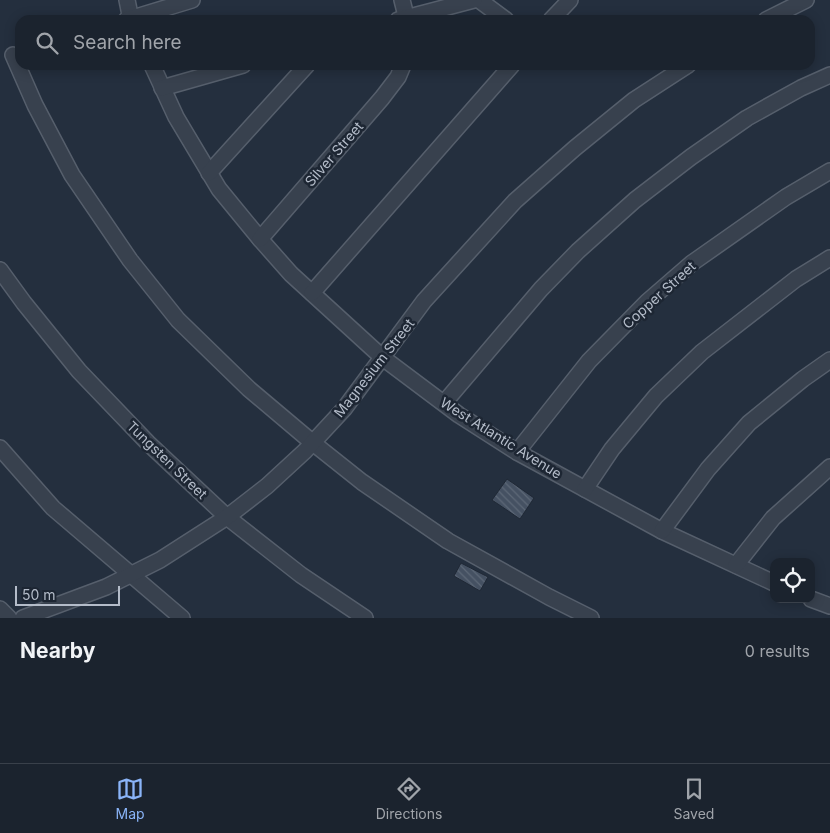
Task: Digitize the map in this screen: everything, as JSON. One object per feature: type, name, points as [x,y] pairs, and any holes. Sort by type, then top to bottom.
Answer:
[{"type":"street","points":[[127,0],[129,15]]},
{"type":"street","points":[[146,15],[192,0]]},
{"type":"street","points":[[402,0],[404,15]]},
{"type":"street","points":[[419,15],[474,0]]},
{"type":"street","points":[[479,0],[499,15]]},
{"type":"street","points":[[556,15],[570,0]]},
{"type":"street","points":[[776,15],[806,0]]},
{"type":"street","points":[[18,70],[72,175],[130,260],[178,320],[249,389],[362,482],[448,541],[549,598],[591,618]]},
{"type":"street","name":"West Atlantic Avenue","points":[[154,70],[176,117],[219,190],[291,274],[383,358],[459,415],[517,452],[662,531],[770,581]]},
{"type":"street","points":[[162,88],[225,70]]},
{"type":"street","points":[[209,173],[302,70]]},
{"type":"street","name":"Silver Street","points":[[260,239],[382,98],[401,70]]},
{"type":"street","points":[[312,293],[508,70]]},
{"type":"street","name":"Magnesium Street","points":[[23,618],[106,587],[160,560],[227,517],[267,486],[313,443],[344,409],[424,301],[515,202],[575,148],[627,106],[681,70]]},
{"type":"street","points":[[444,403],[541,289],[578,251],[635,200],[691,157],[748,118],[801,88],[830,75]]},
{"type":"street","name":"Copper Street","points":[[517,452],[589,361],[647,302],[692,263],[786,197],[830,171]]},
{"type":"street","points":[[585,489],[612,449],[656,396],[696,358],[796,279],[830,258]]},
{"type":"street","name":"Tungsten Street","points":[[0,270],[79,371],[148,443],[227,517],[301,575],[365,618]]},
{"type":"street","points":[[662,531],[708,469],[749,423],[803,379],[830,360]]},
{"type":"street","points":[[0,448],[53,508],[182,618]]},
{"type":"street","points":[[736,565],[773,518],[826,475]]},
{"type":"street","points":[[815,600],[830,606]]},
{"type":"street","points":[[0,609],[9,618]]},
{"type":"building","points":[[507,479],[534,498],[520,519],[492,500]]},
{"type":"building","points":[[461,563],[488,577],[480,591],[454,576]]}]
